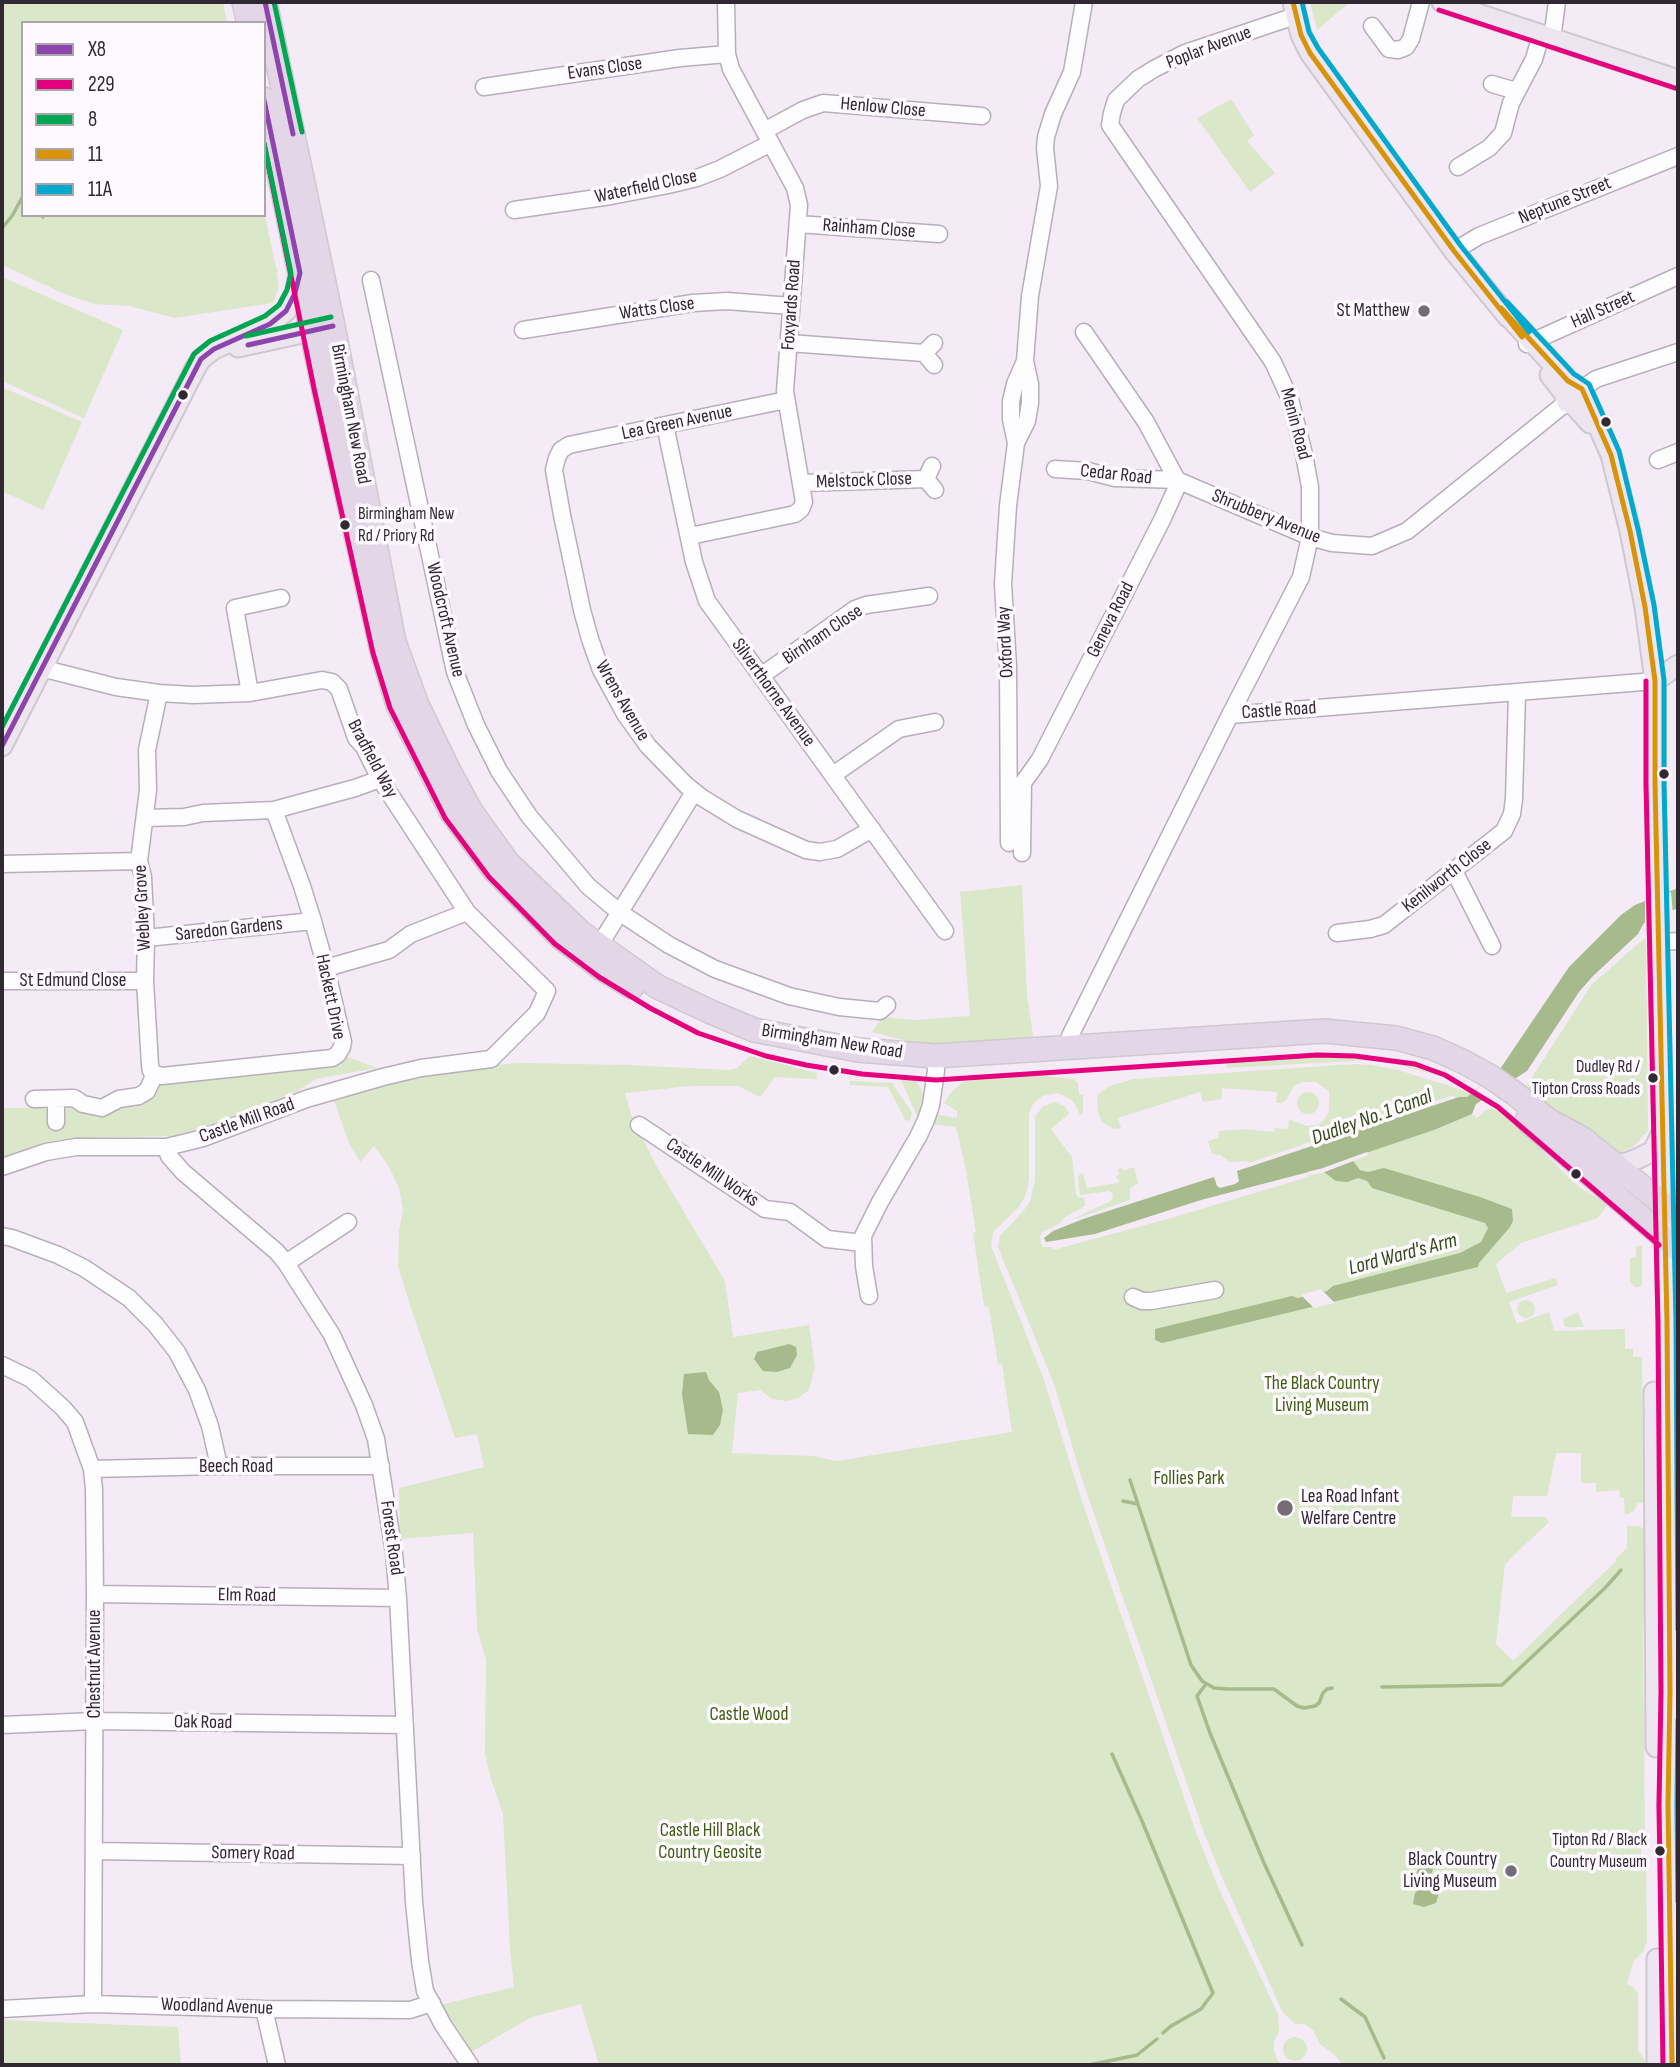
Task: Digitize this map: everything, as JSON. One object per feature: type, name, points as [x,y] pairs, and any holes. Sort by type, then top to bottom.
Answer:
[{"type":"highway","points":[[244,2],[249,21]]},
{"type":"highway","name":"Birmingham New Road","points":[[265,2],[382,651],[398,705],[452,813],[495,871],[560,937],[711,1012],[754,1030],[935,1063],[996,1068],[1317,1046],[1356,1047],[1417,1055],[1486,1081]]},
{"type":"highway","name":"Birmingham New Road","points":[[266,109],[300,273],[322,328]]},
{"type":"highway","name":"Birmingham New Road","points":[[935,1063],[1072,1048],[1324,1031],[1396,1038],[1433,1048],[1464,1062],[1509,1096],[1583,1139],[1612,1162],[1665,1217]]},
{"type":"highway","name":"Birmingham New Road","points":[[1509,1096],[1665,1217]]},
{"type":"highway","points":[[1548,1119],[1579,1150],[1665,1217]]},
{"type":"main road","points":[[1442,2],[1678,79]]},
{"type":"main road","points":[[1294,9],[1301,35],[1310,53],[1454,250],[1530,343],[1568,381],[1600,432],[1611,455],[1630,530],[1645,607],[1656,681],[1657,897],[1665,937],[1662,1133],[1665,1161],[1662,1729],[1672,2065]]},
{"type":"main road","points":[[2,744],[201,359],[214,349],[270,324],[286,311],[295,293],[300,273]]},
{"type":"main road","points":[[184,390],[214,360],[237,347],[322,328]]},
{"type":"main road","points":[[1656,681],[1678,665]]},
{"type":"main road","points":[[1612,1162],[1624,1164],[1653,1151],[1662,1133]]},
{"type":"main road","points":[[1662,1692],[1672,1278],[1665,1217]]},
{"type":"main road","points":[[1657,2065],[1668,1878]]},
{"type":"street","name":"Foxyards Road","points":[[690,536],[795,514],[804,502],[785,390],[799,205],[795,188],[730,69],[727,54],[726,2]]},
{"type":"street","name":"Oxford Way","points":[[1015,848],[1003,584],[1008,506],[1016,443],[1027,421],[1030,403],[1030,384],[1025,362],[1030,296],[1049,186],[1046,138],[1053,114],[1072,72],[1084,2]]},
{"type":"street","points":[[1373,26],[1389,49],[1406,47],[1411,39],[1421,2]]},
{"type":"street","points":[[1458,167],[1489,148],[1503,133],[1511,103],[1546,37],[1557,2]]},
{"type":"street","name":"Poplar Avenue","points":[[1110,125],[1116,100],[1138,79],[1185,54],[1294,9]]},
{"type":"street","name":"Evans Close","points":[[480,88],[680,58],[727,54]]},
{"type":"street","points":[[1492,84],[1516,91]]},
{"type":"street","name":"Henlow Close","points":[[767,137],[803,110],[823,103],[973,110]]},
{"type":"street","name":"Menin Road","points":[[1110,125],[1273,362],[1284,382],[1298,428],[1310,488],[1310,537],[1301,577],[1230,715]]},
{"type":"street","name":"Waterfield Close","points":[[510,210],[611,196],[688,180],[720,169],[767,137]]},
{"type":"street","name":"Neptune Street","points":[[1454,250],[1479,236],[1678,156]]},
{"type":"street","name":"Rainham Close","points":[[798,224],[944,234]]},
{"type":"street","name":"Hall Street","points":[[1530,343],[1678,276]]},
{"type":"street","name":"Woodcroft Avenue","points":[[371,280],[455,672],[475,725],[499,771],[528,816],[588,886],[619,912],[669,945],[715,969],[789,996],[839,1007],[880,1011],[887,1005]]},
{"type":"street","name":"Watts Close","points":[[519,331],[693,303],[727,301],[791,306]]},
{"type":"street","points":[[1084,332],[1146,422],[1177,480]]},
{"type":"street","points":[[789,343],[930,354]]},
{"type":"street","name":"Shrubbery Avenue","points":[[1177,480],[1310,537],[1332,544],[1372,546],[1407,531],[1596,379],[1678,352]]},
{"type":"street","name":"Lea Green Avenue","points":[[569,446],[786,400]]},
{"type":"street","name":"Silverthorne Avenue","points":[[665,425],[700,583],[708,600],[945,931]]},
{"type":"street","name":"Wrens Avenue","points":[[569,446],[561,450],[554,470],[590,639],[601,670],[625,713],[648,746],[694,792],[737,820],[806,850],[820,852],[837,849],[872,829]]},
{"type":"street","points":[[1658,460],[1678,452]]},
{"type":"street","name":"Cedar Road","points":[[1055,469],[1088,471],[1115,478],[1177,480]]},
{"type":"street","name":"Melstock Close","points":[[802,483],[931,478]]},
{"type":"street","name":"Geneva Road","points":[[1015,848],[1023,783],[1040,759],[1162,520],[1177,480]]},
{"type":"street","name":"Birnham Close","points":[[761,676],[855,609],[866,605],[932,597]]},
{"type":"street","points":[[250,693],[236,608],[281,598]]},
{"type":"street","name":"Bradfield Way","points":[[41,668],[116,687],[193,695],[250,693],[322,680],[332,682],[340,689],[356,738],[364,747],[380,779],[467,912],[547,991],[537,1013],[491,1059]]},
{"type":"street","name":"Castle Road","points":[[1072,1048],[1070,1036],[1230,715],[1656,681]]},
{"type":"street","name":"Webley Grove","points":[[158,1075],[151,1071],[150,1065],[143,877],[139,862],[148,790],[149,731],[159,693]]},
{"type":"street","name":"Kenilworth Close","points":[[1337,933],[1384,925],[1504,831],[1512,814],[1517,693]]},
{"type":"street","points":[[833,775],[899,729],[939,722]]},
{"type":"street","points":[[145,818],[274,810],[380,779]]},
{"type":"street","points":[[594,953],[694,792]]},
{"type":"street","name":"Hackett Drive","points":[[158,1075],[331,1058],[338,1054],[343,1042],[326,968],[302,886],[274,810]]},
{"type":"street","points":[[2,864],[139,862]]},
{"type":"street","points":[[1454,871],[1492,946]]},
{"type":"street","points":[[326,968],[389,950],[411,934],[467,912]]},
{"type":"street","name":"Saredon Gardens","points":[[146,938],[313,922]]},
{"type":"street","name":"St Edmund Close","points":[[2,981],[145,981]]},
{"type":"street","name":"Castle Mill Road","points":[[2,1167],[47,1152],[76,1147],[166,1147],[203,1138],[306,1100],[383,1077],[421,1068],[491,1059]]},
{"type":"street","points":[[869,1296],[863,1243],[866,1228],[926,1120],[931,1105],[935,1063]]},
{"type":"street","points":[[34,1099],[74,1098],[83,1104],[102,1108],[119,1100],[139,1096],[147,1091],[158,1075]]},
{"type":"street","points":[[56,1099],[56,1122]]},
{"type":"street","name":"Castle Mill Works","points":[[639,1125],[765,1209],[790,1212],[827,1239],[863,1243]]},
{"type":"street","name":"Forest Road","points":[[166,1147],[169,1156],[183,1172],[277,1252],[286,1263],[332,1335],[364,1405],[376,1439],[398,1598],[420,1961],[425,1991],[443,2025],[470,2065]]},
{"type":"street","points":[[286,1263],[348,1222]]},
{"type":"street","points":[[2,1236],[58,1255],[84,1268],[129,1298],[155,1324],[177,1352],[197,1390],[210,1426],[219,1466]]},
{"type":"street","points":[[1133,1297],[1151,1301],[1215,1290]]},
{"type":"street","name":"Chestnut Avenue","points":[[2,1365],[31,1379],[63,1408],[75,1422],[92,1469],[96,1594],[93,2004]]},
{"type":"street","name":"Beech Road","points":[[92,1469],[381,1466]]},
{"type":"street","name":"Elm Road","points":[[96,1594],[398,1598]]},
{"type":"street","name":"Oak Road","points":[[2,1725],[95,1721],[405,1725]]},
{"type":"street","name":"Somery Road","points":[[95,1851],[412,1856]]},
{"type":"street","name":"Woodland Avenue","points":[[2,2009],[93,2004],[410,2010],[432,2003]]},
{"type":"street","points":[[264,2009],[277,2065]]},
{"type":"green space","points":[[2,2],[223,2],[227,21],[21,21],[21,217],[265,217],[278,270],[279,286],[273,303],[174,318],[130,306],[95,304],[67,295],[2,265]]},
{"type":"green space","points":[[1310,2],[1350,2],[1317,30]]},
{"type":"green space","points":[[1231,99],[1254,135],[1247,141],[1275,173],[1250,192],[1197,118]]},
{"type":"green space","points":[[2,277],[123,330],[84,418],[2,381]]},
{"type":"green space","points":[[2,387],[82,422],[43,510],[2,491]]},
{"type":"green space","points":[[1022,885],[1027,995],[1034,1042],[919,1044],[872,1032],[882,1017],[915,1020],[970,1016],[960,892]]},
{"type":"green space","points":[[1646,937],[1648,1131],[1634,1146],[1613,1156],[1535,1104],[1527,1085],[1592,984]]},
{"type":"green space","points":[[1321,1052],[1387,1058],[1424,1067],[1443,1077],[1370,1060],[1226,1068],[1228,1059]]},
{"type":"green space","name":"Castle Wood","points":[[750,1056],[817,1073],[816,1079],[775,1077],[760,1097],[738,1086],[690,1086],[625,1093],[632,1117],[656,1165],[725,1281],[733,1337],[809,1325],[815,1367],[809,1390],[798,1398],[787,1401],[772,1399],[760,1390],[738,1393],[732,1453],[812,1456],[837,1461],[1012,1432],[1002,1364],[998,1364],[989,1307],[984,1306],[973,1233],[976,1232],[956,1127],[931,1124],[934,1114],[957,1118],[957,1111],[944,1103],[963,1082],[981,1078],[1038,1075],[1074,1079],[1078,1083],[1079,1095],[1083,1095],[1083,1112],[1080,1116],[1072,1100],[1058,1093],[1042,1096],[1032,1105],[1029,1114],[1029,1179],[1026,1195],[1018,1208],[993,1232],[991,1246],[1043,1377],[1082,1501],[1197,1835],[1219,1889],[1278,2014],[1279,2031],[1274,2041],[1274,2051],[1282,2065],[599,2065],[581,2004],[532,2017],[471,2052],[440,2005],[514,1987],[503,1814],[485,1754],[486,1660],[477,1629],[473,1533],[400,1539],[399,1488],[484,1467],[477,1434],[455,1438],[398,1266],[403,1209],[399,1188],[388,1165],[374,1146],[360,1162],[349,1143],[334,1101],[431,1074],[471,1067],[519,1063],[730,1070],[737,1068]]},
{"type":"green space","points":[[347,1057],[377,1068],[316,1079],[297,1091],[224,1121],[173,1136],[52,1141],[2,1159],[2,1108],[45,1108],[63,1111],[76,1106],[90,1114],[106,1115],[157,1083],[322,1066]]},
{"type":"green space","points":[[1355,1064],[1398,1070],[1472,1093],[1467,1097],[1456,1098],[1454,1095],[1383,1118],[1379,1108],[1344,1119],[1348,1129],[1249,1163],[1230,1162],[1220,1155],[1212,1154],[1208,1141],[1218,1138],[1219,1131],[1246,1129],[1274,1132],[1275,1128],[1288,1129],[1289,1119],[1306,1126],[1318,1125],[1329,1110],[1329,1091],[1316,1082],[1303,1082],[1294,1086],[1286,1100],[1276,1103],[1277,1092],[1222,1088],[1221,1099],[1203,1102],[1200,1092],[1118,1118],[1121,1128],[1114,1129],[1102,1122],[1098,1112],[1097,1095],[1110,1086],[1134,1079]]},
{"type":"green space","points":[[900,1078],[915,1080],[920,1087],[925,1100],[921,1117],[917,1116]]},
{"type":"green space","points":[[850,1081],[892,1083],[912,1113],[910,1120],[906,1121],[888,1087],[850,1085]]},
{"type":"green space","points":[[1308,1092],[1316,1095],[1319,1103],[1316,1111],[1308,1114],[1300,1111],[1297,1103],[1300,1095]]},
{"type":"green space","name":"The Black Country Living Museum","points":[[1054,1102],[1065,1106],[1069,1114],[1051,1129],[1072,1157],[1076,1194],[1084,1198],[1085,1206],[1042,1232],[1041,1244],[1043,1247],[1052,1247],[1053,1250],[1308,1177],[1307,1172],[1434,1130],[1472,1114],[1477,1118],[1486,1110],[1494,1109],[1504,1112],[1571,1180],[1608,1204],[1598,1218],[1521,1243],[1496,1264],[1506,1293],[1555,1278],[1558,1285],[1509,1302],[1517,1324],[1549,1312],[1554,1331],[1625,1329],[1625,1349],[1633,1349],[1633,1357],[1642,1357],[1643,1503],[1638,1503],[1634,1511],[1625,1515],[1624,1498],[1620,1497],[1619,1490],[1596,1492],[1596,1483],[1581,1483],[1581,1453],[1556,1453],[1547,1496],[1513,1496],[1511,1517],[1545,1517],[1549,1522],[1505,1564],[1496,1644],[1513,1661],[1627,1548],[1627,1526],[1645,1529],[1645,1847],[1641,1847],[1641,1859],[1646,1859],[1647,1941],[1643,1952],[1634,1960],[1627,1984],[1638,1994],[1638,2051],[1646,2065],[1343,2065],[1320,2044],[1313,2030],[1304,2024],[1295,2024],[1282,2011],[1204,1833],[1082,1479],[1054,1384],[998,1247],[1000,1236],[1030,1202],[1035,1180],[1035,1117],[1042,1107]]},
{"type":"green space","points":[[1134,1167],[1138,1183],[1130,1188],[1130,1200],[1066,1222],[1111,1201],[1113,1197],[1109,1191],[1080,1195],[1080,1174],[1083,1173],[1087,1188],[1118,1183],[1119,1180],[1115,1176],[1119,1175],[1118,1169],[1122,1168],[1123,1171]]},
{"type":"green space","points":[[1636,1246],[1642,1246],[1641,1287],[1635,1287],[1630,1282],[1630,1258],[1636,1257]]},
{"type":"green space","points":[[1522,1300],[1530,1300],[1535,1309],[1533,1316],[1522,1318],[1517,1313],[1517,1305]]},
{"type":"green space","points":[[1578,1312],[1584,1327],[1565,1327],[1563,1319]]},
{"type":"green space","points":[[2,2020],[178,2027],[181,2065],[2,2065]]},
{"type":"green space","points":[[1295,2037],[1304,2040],[1307,2049],[1304,2058],[1295,2061],[1286,2058],[1283,2049],[1286,2040]]},
{"type":"shaded area","points":[[1678,888],[1678,908],[1644,923],[1638,934],[1592,977],[1579,992],[1527,1071],[1476,1104],[1472,1114],[1351,1158],[1360,1170],[1368,1172],[1384,1168],[1512,1209],[1513,1221],[1510,1227],[1478,1267],[1162,1343],[1155,1340],[1155,1329],[1292,1296],[1298,1298],[1327,1291],[1333,1286],[1460,1253],[1481,1242],[1488,1228],[1485,1223],[1372,1188],[1367,1181],[1358,1178],[1347,1182],[1336,1181],[1320,1169],[1201,1200],[1095,1234],[1046,1242],[1044,1238],[1053,1231],[1083,1219],[1214,1177],[1220,1188],[1235,1184],[1239,1181],[1237,1171],[1459,1097],[1467,1097],[1500,1069],[1569,967],[1621,915],[1635,905]]},
{"type":"shaded area","points":[[789,1344],[796,1347],[797,1355],[790,1368],[777,1372],[763,1371],[754,1359],[757,1352]]},
{"type":"shaded area","points":[[706,1372],[719,1392],[723,1410],[720,1425],[713,1435],[688,1434],[682,1394],[684,1374]]},
{"type":"shaded area","points":[[1428,1866],[1433,1869],[1431,1875],[1424,1880],[1417,1880],[1415,1878],[1418,1869]]},
{"type":"shaded area","points":[[1431,1884],[1440,1889],[1436,1903],[1424,1907],[1413,1904],[1415,1893]]},
{"type":"pier","points":[[1671,892],[1673,915],[1645,928],[1645,902]]},
{"type":"pier","points":[[1500,1069],[1518,1080],[1487,1101],[1472,1093]]},
{"type":"pier","points":[[1367,1152],[1369,1155],[1322,1173],[1308,1175],[1307,1172]]},
{"type":"pier","points":[[1321,1289],[1335,1303],[1314,1308],[1301,1295]]},
{"type":"waterway","points":[[2,228],[21,200]]},
{"type":"waterway","points":[[1130,1480],[1191,1665],[1202,1681],[1214,1688],[1274,1689],[1304,1708],[1315,1706],[1323,1693],[1332,1688]]},
{"type":"waterway","points":[[1123,1501],[1138,1504]]},
{"type":"waterway","points":[[1382,1687],[1502,1685],[1621,1570]]},
{"type":"waterway","points":[[1206,1684],[1197,1696],[1210,1733],[1264,1863],[1302,1945]]},
{"type":"waterway","points":[[1112,1754],[1213,1993],[1201,2009],[1163,2033]]},
{"type":"waterway","points":[[1341,1999],[1365,2017],[1384,2058]]},
{"type":"waterway","points":[[1089,2065],[1137,2055],[1157,2039]]},
{"type":"transit line","name":"X8","points":[[265,2],[293,134]]},
{"type":"transit line","name":"8","points":[[274,2],[302,132]]},
{"type":"transit line","name":"11","points":[[1293,2],[1301,35],[1310,53],[1454,251],[1522,337]]},
{"type":"transit line","name":"11A","points":[[1302,2],[1309,32],[1318,48],[1461,246],[1529,332]]},
{"type":"transit line","name":"229","points":[[1439,10],[1675,88]]},
{"type":"transit line","name":"X8","points":[[2,746],[201,359],[214,349],[270,324],[286,311],[295,293],[300,273],[266,110]]},
{"type":"transit line","name":"8","points":[[2,727],[194,354],[210,341],[265,316],[279,305],[287,290],[291,273],[266,153]]},
{"type":"transit line","name":"229","points":[[266,154],[315,393],[373,653],[390,708],[445,818],[489,877],[555,944],[599,977],[698,1033],[766,1056],[862,1074],[936,1080],[1317,1055],[1355,1056],[1415,1064],[1445,1075],[1498,1107],[1659,1245]]},
{"type":"transit line","name":"11A","points":[[1507,302],[1574,374],[1589,384],[1619,451],[1654,605],[1664,680],[1676,1322],[1678,1630]]},
{"type":"transit line","name":"11","points":[[1501,308],[1568,381],[1582,389],[1611,455],[1645,607],[1655,681],[1667,1322],[1670,1692],[1668,1805],[1672,2065]]},
{"type":"transit line","name":"8","points":[[246,336],[331,317]]},
{"type":"transit line","name":"X8","points":[[248,345],[333,326]]},
{"type":"transit line","name":"229","points":[[1646,681],[1658,1322],[1661,1692],[1659,1805],[1663,2065]]},
{"type":"transit line","name":"11A","points":[[1678,1720],[1678,1902]]},
{"type":"place","name":"St Matthew","points":[[1424,311]]},
{"type":"place","name":"Birmingham New Rd / Priory Rd","points":[[345,525]]},
{"type":"place","name":"Dudley Rd / Tipton Cross Roads","points":[[1653,1078]]},
{"type":"place","name":"Lea Road Infant Welfare Centre","points":[[1285,1508]]},
{"type":"place","name":"Tipton Rd / Black Country Museum","points":[[1660,1851]]},
{"type":"place","name":"Black Country Living Museum","points":[[1511,1871]]},
{"type":"water label","name":"Dudley No. 1 Canal","points":[[1372,1118]]},
{"type":"water label","name":"Lord Ward's Arm","points":[[1403,1255]]},
{"type":"park label","name":"Follies Park","points":[[1189,1479]]},
{"type":"park label","name":"Castle Hill Black Country Geosite","points":[[710,1842]]}]
